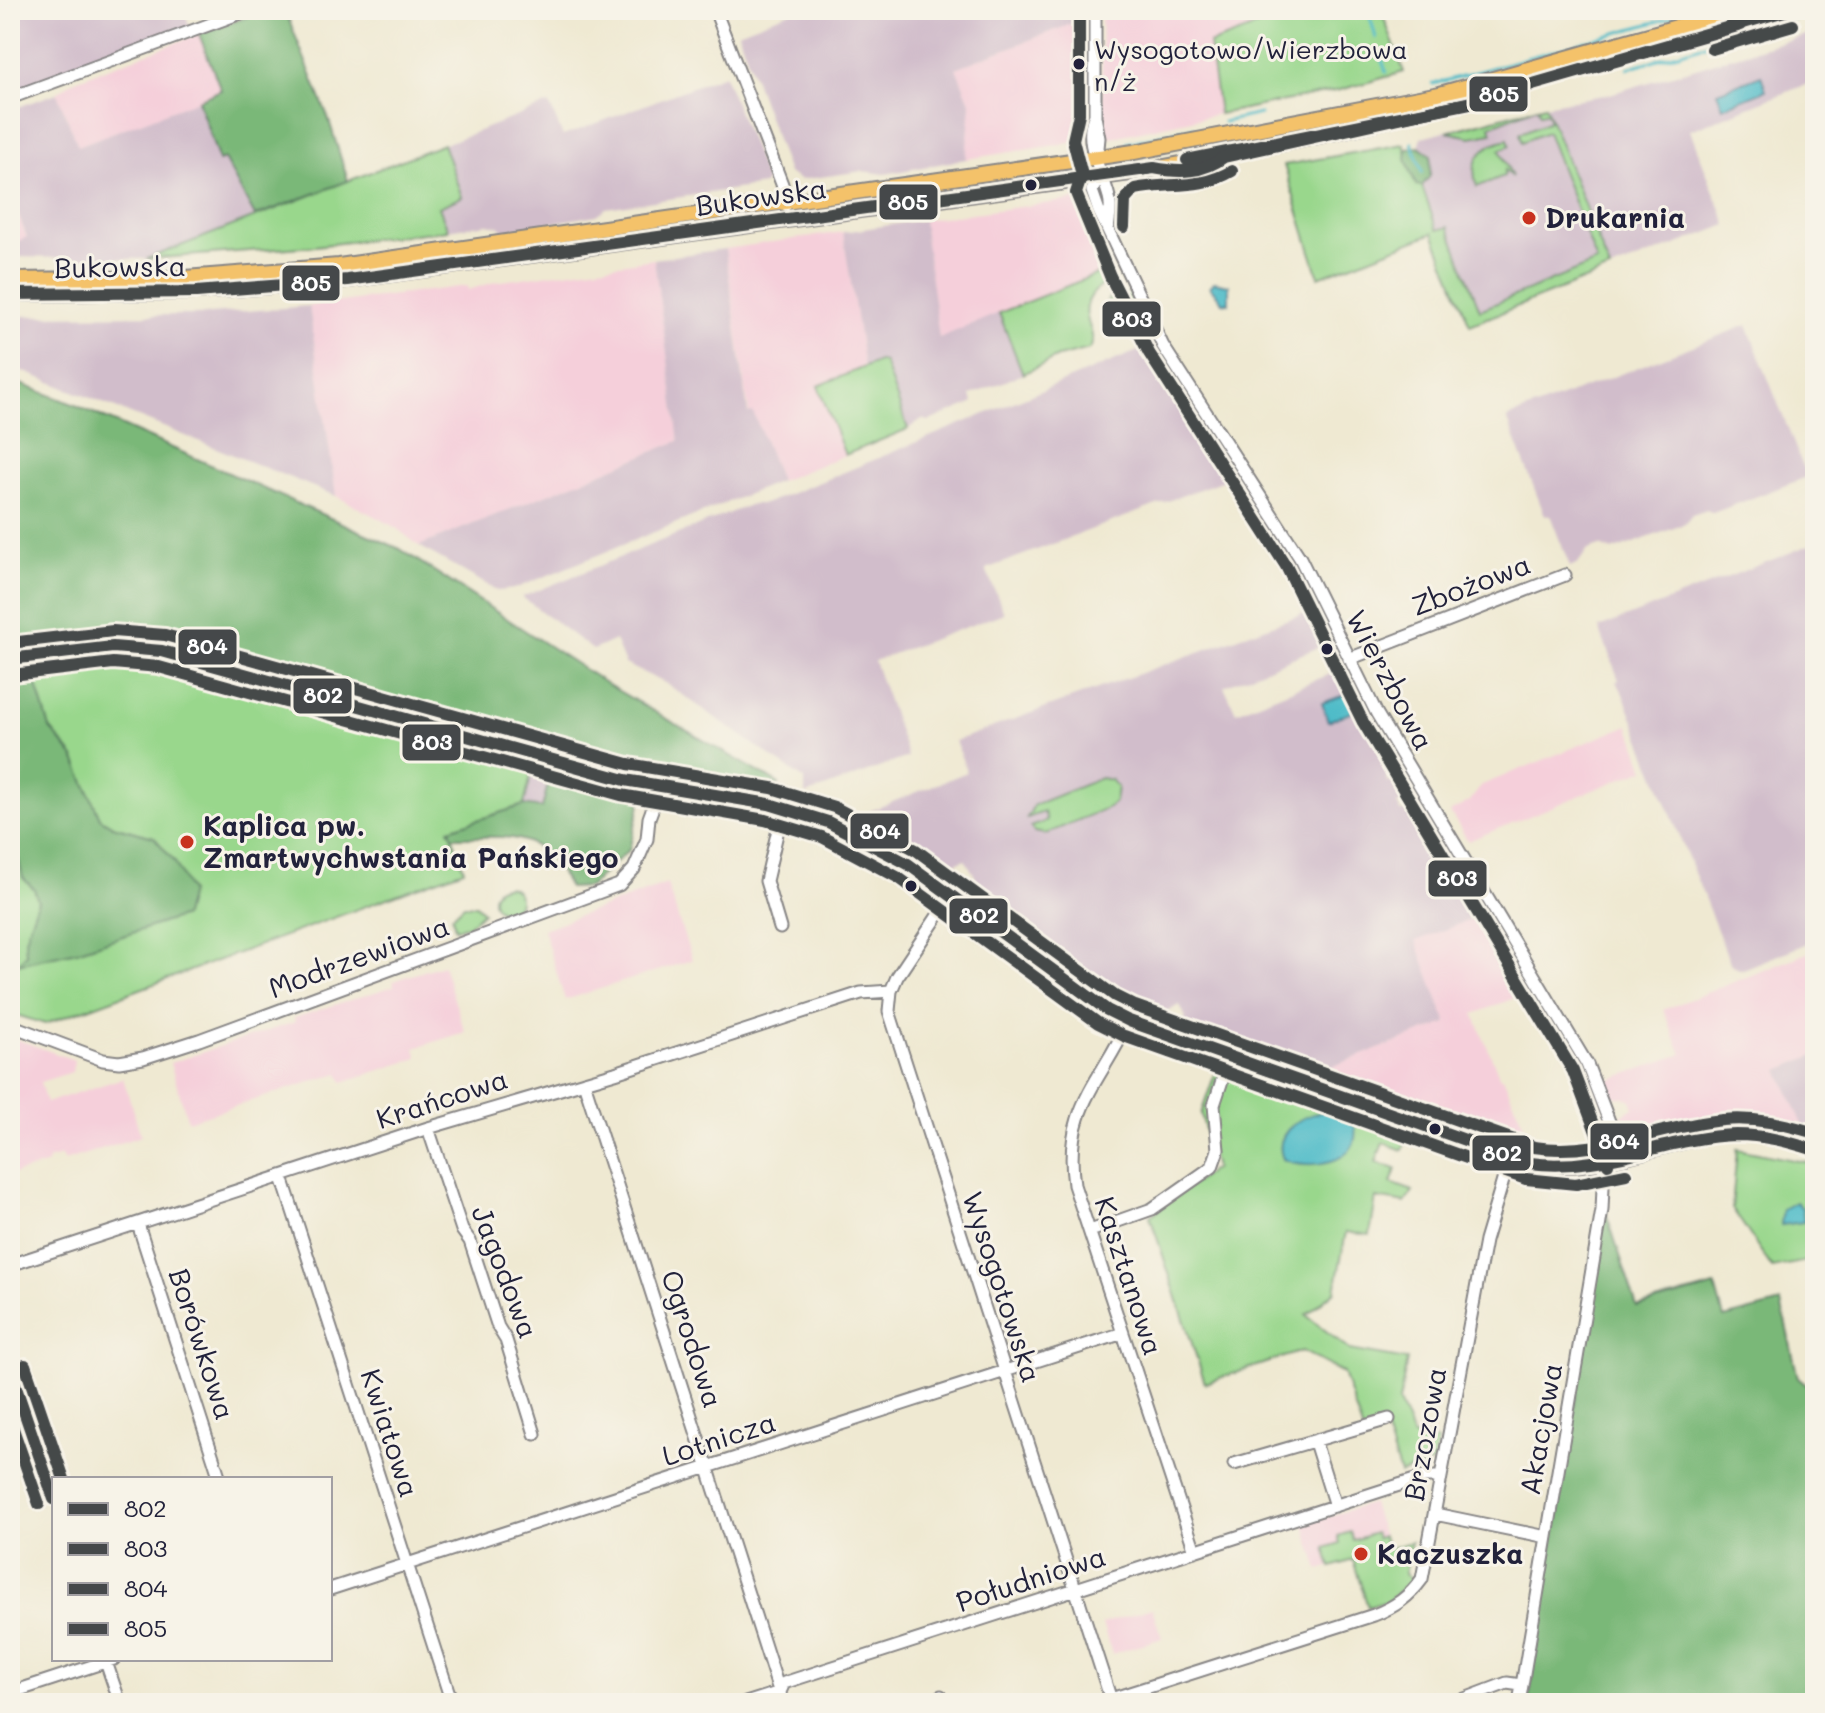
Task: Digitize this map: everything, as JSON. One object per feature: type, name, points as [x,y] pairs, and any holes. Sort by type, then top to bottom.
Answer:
[{"type":"main road","name":"Bukowska","points":[[10,280],[170,279],[324,268],[786,205],[1097,158],[1265,130],[1440,94],[1737,10]]},
{"type":"main road","name":"Bukowska","points":[[10,294],[154,294],[348,280],[1130,173],[1258,151],[1471,102],[1788,10]]},
{"type":"street","points":[[10,98],[249,10]]},
{"type":"street","points":[[715,10],[782,184],[786,205]]},
{"type":"street","name":"Wierzbowa","points":[[1095,10],[1095,116],[1089,139],[1097,158],[1099,177],[1109,196],[1108,229]]},
{"type":"street","points":[[1109,196],[1130,173]]},
{"type":"street","name":"Wierzbowa","points":[[1099,177],[1092,191],[1163,346],[1300,558],[1377,714],[1587,1064],[1623,1158]]},
{"type":"street","name":"Zbożowa","points":[[1349,659],[1565,575]]},
{"type":"street","points":[[10,659],[113,647],[162,651],[660,788],[703,791],[783,808],[838,826],[892,854],[1107,1010],[1129,1021],[1510,1157],[1560,1169],[1604,1163],[1704,1139],[1741,1135],[1770,1137],[1815,1150]]},
{"type":"street","name":"Modrzewiowa","points":[[10,1025],[103,1060],[119,1062],[143,1058],[272,1015],[619,885],[634,869],[647,839],[649,818],[660,788]]},
{"type":"street","points":[[780,928],[766,881],[783,808]]},
{"type":"street","points":[[891,991],[951,896]]},
{"type":"street","name":"Krańcowa","points":[[10,1265],[428,1128],[584,1082],[861,993],[891,991]]},
{"type":"street","name":"Wysogotowska","points":[[891,991],[889,1011],[894,1031],[1112,1701]]},
{"type":"street","name":"Kasztanowa","points":[[1129,1021],[1081,1109],[1070,1153],[1074,1185],[1195,1551]]},
{"type":"street","points":[[1090,1231],[1152,1209],[1212,1167],[1218,1150],[1214,1105],[1230,1056]]},
{"type":"street","name":"Ogrodowa","points":[[584,1082],[782,1698]]},
{"type":"street","name":"Jagodowa","points":[[428,1128],[462,1230],[470,1241],[498,1327],[506,1340],[535,1434]]},
{"type":"street","name":"Brzozowa","points":[[1112,1701],[1374,1615],[1403,1601],[1422,1579],[1485,1241],[1510,1157]]},
{"type":"street","name":"Akacjowa","points":[[1519,1703],[1602,1210],[1604,1163]]},
{"type":"street","name":"Kwiatowa","points":[[282,1177],[452,1703]]},
{"type":"street","name":"Borówkowa","points":[[138,1224],[219,1477]]},
{"type":"street","name":"Lotnicza","points":[[332,1588],[1123,1333]]},
{"type":"street","points":[[10,1370],[52,1493]]},
{"type":"street","points":[[1234,1464],[1389,1419]]},
{"type":"street","points":[[1315,1442],[1335,1506]]},
{"type":"street","name":"Południowa","points":[[746,1703],[782,1698],[784,1683],[1424,1477],[1441,1477]]},
{"type":"street","points":[[1435,1514],[1547,1537]]},
{"type":"street","points":[[10,1693],[105,1661]]},
{"type":"street","points":[[108,1661],[120,1703]]},
{"type":"street","points":[[1454,1703],[1507,1683],[1521,1685]]},
{"type":"shaded area","points":[[10,10],[184,10],[190,28],[10,94]]},
{"type":"shaded area","points":[[795,10],[1086,10],[1087,18],[956,68],[971,104],[966,159],[885,174],[862,171],[800,180],[788,173],[738,32]]},
{"type":"shaded area","points":[[1101,10],[1302,10],[1209,44],[1219,114],[1109,138],[1103,133]]},
{"type":"shaded area","points":[[1087,18],[1088,58],[1081,61],[1082,141],[966,159],[971,104],[956,68]]},
{"type":"shaded area","points":[[1815,32],[1815,81],[1690,130],[1727,225],[1484,319],[1448,227],[1437,230],[1408,149],[1419,146],[1422,137],[1545,105],[1610,94]]},
{"type":"shaded area","points":[[199,34],[222,91],[78,146],[57,93],[73,81]]},
{"type":"shaded area","points":[[724,75],[766,181],[764,185],[606,208],[597,215],[502,231],[500,226],[487,224],[448,230],[418,154],[549,104],[563,136]]},
{"type":"shaded area","points":[[57,93],[78,146],[198,100],[219,161],[224,159],[255,216],[147,259],[10,257],[10,245],[27,237],[10,194],[10,110]]},
{"type":"shaded area","points":[[10,194],[27,238],[10,245]]},
{"type":"shaded area","points":[[1080,199],[1088,206],[1110,269],[939,338],[923,220]]},
{"type":"shaded area","points":[[923,220],[939,338],[999,313],[1023,374],[971,395],[973,403],[929,421],[922,419],[908,429],[884,362],[864,367],[843,232]]},
{"type":"shaded area","points":[[843,232],[864,367],[818,386],[845,455],[780,481],[753,413],[749,414],[725,249]]},
{"type":"shaded area","points":[[725,249],[748,413],[753,412],[780,481],[514,589],[498,591],[419,546],[679,441],[654,259]]},
{"type":"shaded area","points":[[654,259],[679,441],[419,546],[395,527],[336,496],[309,306],[467,286],[468,290],[495,282]]},
{"type":"shaded area","points":[[309,306],[336,496],[10,366],[10,316],[198,315]]},
{"type":"shaded area","points":[[1747,325],[1807,477],[1713,513],[1707,510],[1692,515],[1685,524],[1612,551],[1600,546],[1588,550],[1578,563],[1570,567],[1550,515],[1545,516],[1507,418]]},
{"type":"shaded area","points":[[1145,348],[1158,351],[1237,475],[986,569],[1004,613],[874,661],[908,757],[805,795],[805,780],[667,684],[625,664],[615,640],[593,650],[522,597],[752,504],[764,504],[835,476]]},
{"type":"shaded area","points":[[1812,544],[1815,552],[1815,940],[1741,970],[1731,965],[1616,682],[1619,680],[1599,628]]},
{"type":"shaded area","points":[[1316,609],[1331,642],[1224,686],[1236,712],[1343,669],[1366,721],[1400,771],[1386,777],[1388,783],[1396,779],[1405,800],[1397,804],[1401,812],[1408,810],[1426,851],[1439,846],[1469,920],[1416,941],[1447,1023],[1315,1073],[1190,1029],[1179,1022],[1186,1018],[1180,1005],[1160,1014],[1109,988],[961,884],[976,878],[965,859],[956,863],[954,870],[941,873],[850,819],[967,772],[955,741]]},
{"type":"shaded area","points":[[1629,725],[1645,769],[1468,841],[1450,812],[1470,801],[1482,785]]},
{"type":"shaded area","points":[[533,768],[551,772],[542,809],[524,805]]},
{"type":"shaded area","points":[[667,884],[692,960],[565,1000],[543,929]]},
{"type":"shaded area","points":[[1482,915],[1527,993],[1474,1014],[1534,1149],[1534,1156],[1421,1117],[1420,1112],[1315,1073],[1447,1023],[1415,940]]},
{"type":"shaded area","points":[[1815,950],[1815,1055],[1779,1070],[1803,1124],[1785,1129],[1725,1127],[1643,1145],[1630,1145],[1617,1118],[1634,1108],[1631,1099],[1609,1096],[1603,1082],[1682,1054],[1663,1010]]},
{"type":"shaded area","points":[[443,965],[465,1032],[415,1048],[418,1058],[343,1082],[339,1073],[188,1121],[170,1063],[295,1022],[294,1018],[394,986],[393,981]]},
{"type":"shaded area","points":[[10,1037],[74,1060],[72,1072],[40,1082],[46,1103],[123,1078],[141,1136],[64,1161],[61,1156],[47,1160],[48,1164],[10,1175]]},
{"type":"shaded area","points":[[1815,1055],[1815,1139],[1808,1136],[1779,1070]]},
{"type":"shaded area","name":"Kaczuszka","points":[[1372,1503],[1387,1549],[1411,1542],[1405,1574],[1412,1580],[1388,1601],[1368,1607],[1353,1560],[1319,1570],[1304,1524]]},
{"type":"shaded area","points":[[1152,1608],[1162,1638],[1112,1654],[1102,1624]]},
{"type":"green space","points":[[266,10],[285,10],[328,117],[348,181],[255,216],[224,159],[219,161],[198,100],[221,90],[199,34]]},
{"type":"green space","points":[[1302,10],[1381,10],[1404,72],[1340,90],[1219,114],[1209,44]]},
{"type":"green space","points":[[1545,105],[1610,270],[1470,325],[1433,233],[1319,277],[1284,165],[1404,144],[1416,184],[1422,186],[1437,230],[1448,227],[1480,310],[1597,262],[1547,132],[1522,142],[1520,133],[1550,121],[1547,112],[1540,114],[1537,107]]},
{"type":"green space","points":[[1535,108],[1490,126],[1492,133],[1471,137],[1447,132]]},
{"type":"green space","points":[[1508,139],[1510,145],[1500,150],[1512,177],[1505,170],[1504,176],[1477,187],[1476,161],[1485,149]]},
{"type":"green space","points":[[443,144],[462,197],[439,207],[448,230],[315,246],[147,259]]},
{"type":"green space","points":[[1419,146],[1431,155],[1430,176],[1422,186],[1416,185],[1406,159],[1407,149]]},
{"type":"green space","points":[[1110,269],[1087,306],[1092,338],[1090,349],[1058,357],[1023,374],[999,313]]},
{"type":"green space","points":[[1123,292],[1129,294],[1141,325],[1129,337],[1121,337],[1111,331],[1106,313],[1108,299]]},
{"type":"green space","points":[[879,361],[884,362],[908,429],[845,455],[818,386]]},
{"type":"green space","points":[[10,380],[73,404],[400,549],[610,686],[779,784],[773,795],[609,758],[557,754],[186,643],[136,632],[10,645]]},
{"type":"green space","points":[[127,658],[533,768],[524,805],[450,829],[464,870],[45,1024],[10,1013],[10,673]]},
{"type":"green space","points":[[32,669],[50,728],[74,757],[100,818],[113,826],[154,837],[175,862],[190,892],[184,916],[77,951],[18,964],[26,954],[25,939],[38,901],[34,889],[23,878],[10,825],[10,674]]},
{"type":"green space","points":[[551,772],[642,797],[629,850],[589,887],[569,888],[547,854],[535,845],[507,837],[453,837],[449,829],[524,805],[542,808]]},
{"type":"green space","points":[[1101,778],[1111,780],[1117,787],[1115,802],[1107,808],[1046,834],[1034,832],[1030,827],[1047,821],[1044,812],[1027,818],[1034,805]]},
{"type":"green space","points":[[506,886],[515,890],[519,899],[515,908],[506,912],[497,908],[493,899],[497,890]]},
{"type":"green space","points":[[464,905],[476,905],[483,912],[468,926],[455,928],[452,916]]},
{"type":"green space","points":[[1219,1062],[1265,1079],[1259,1096],[1268,1099],[1274,1082],[1408,1136],[1403,1150],[1383,1143],[1376,1162],[1396,1169],[1391,1183],[1413,1191],[1405,1203],[1376,1198],[1370,1235],[1346,1232],[1335,1291],[1306,1315],[1350,1350],[1407,1360],[1399,1402],[1413,1436],[1438,1441],[1434,1462],[1400,1474],[1384,1426],[1363,1432],[1343,1373],[1302,1351],[1205,1383],[1150,1216],[1215,1168],[1201,1114]]},
{"type":"green space","points":[[1737,1149],[1815,1164],[1812,1260],[1772,1268],[1732,1208]]},
{"type":"green space","points":[[1605,1210],[1637,1307],[1715,1286],[1724,1318],[1781,1303],[1798,1378],[1815,1392],[1815,1703],[1528,1703]]},
{"type":"green space","name":"Kaczuszka","points":[[1350,1532],[1353,1540],[1375,1533],[1377,1538],[1383,1536],[1387,1549],[1411,1542],[1405,1574],[1412,1580],[1388,1601],[1368,1607],[1353,1560],[1331,1567],[1325,1548],[1340,1543],[1338,1536]]},
{"type":"water","points":[[1761,75],[1766,90],[1723,107],[1717,92]]},
{"type":"water","points":[[1214,282],[1229,285],[1229,303],[1223,302],[1210,287]]},
{"type":"water","points":[[1347,694],[1353,712],[1328,721],[1322,703]]},
{"type":"water","points":[[1329,1111],[1343,1114],[1355,1127],[1355,1140],[1350,1150],[1341,1157],[1318,1164],[1283,1159],[1282,1140],[1286,1132],[1301,1119]]},
{"type":"water","points":[[1796,1202],[1802,1208],[1804,1222],[1781,1225],[1783,1209]]},
{"type":"waterway","points":[[1368,10],[1376,38]]},
{"type":"waterway","points":[[1433,84],[1699,10]]},
{"type":"waterway","points":[[1628,68],[1815,12]]},
{"type":"waterway","points":[[1379,50],[1386,72]]},
{"type":"waterway","points":[[1223,122],[1260,114]]},
{"type":"waterway","points":[[1127,143],[1194,128]]},
{"type":"waterway","points":[[1412,143],[1422,172]]},
{"type":"transit line","name":"803","points":[[1079,10],[1079,114],[1073,140],[1082,175],[1076,193],[1110,276],[1149,353],[1286,566],[1363,722],[1573,1071],[1608,1164]]},
{"type":"transit line","name":"805","points":[[10,294],[196,292],[348,280],[1154,168],[1190,170],[1208,166],[1224,157],[1471,102],[1788,10]]},
{"type":"transit line","name":"803","points":[[1187,160],[1470,103],[1741,25]]},
{"type":"transit line","name":"803","points":[[1712,49],[1793,25]]},
{"type":"transit line","name":"803","points":[[1124,227],[1125,200],[1135,189],[1208,181],[1232,171]]},
{"type":"transit line","name":"804","points":[[10,643],[113,631],[165,635],[628,764],[772,788],[834,807],[916,850],[1115,996],[1135,1006],[1534,1147],[1582,1148],[1699,1123],[1735,1119],[1770,1122],[1815,1133]]},
{"type":"transit line","name":"802","points":[[10,659],[113,647],[162,651],[625,780],[769,804],[828,822],[908,864],[1107,1010],[1129,1021],[1530,1163],[1583,1163],[1710,1137],[1736,1135],[1766,1138],[1815,1150]]},
{"type":"transit line","name":"803","points":[[12,675],[113,663],[159,667],[621,795],[765,820],[822,837],[899,878],[1098,1023],[1124,1036],[1526,1179],[1576,1184],[1626,1174]]},
{"type":"transit line","name":"804","points":[[25,1365],[63,1477]]},
{"type":"transit line","name":"802","points":[[10,1370],[52,1493]]},
{"type":"transit line","name":"803","points":[[10,1420],[39,1504]]},
{"type":"place","name":"Wysogotowo/Wierzbowa n/ż","points":[[1079,64]]},
{"type":"place","name":"Drukarnia","points":[[1529,218]]},
{"type":"place","name":"Kaplica pw. Zmartwychwstania Pańskiego","points":[[187,842]]},
{"type":"place","name":"Kaczuszka","points":[[1361,1554]]}]
